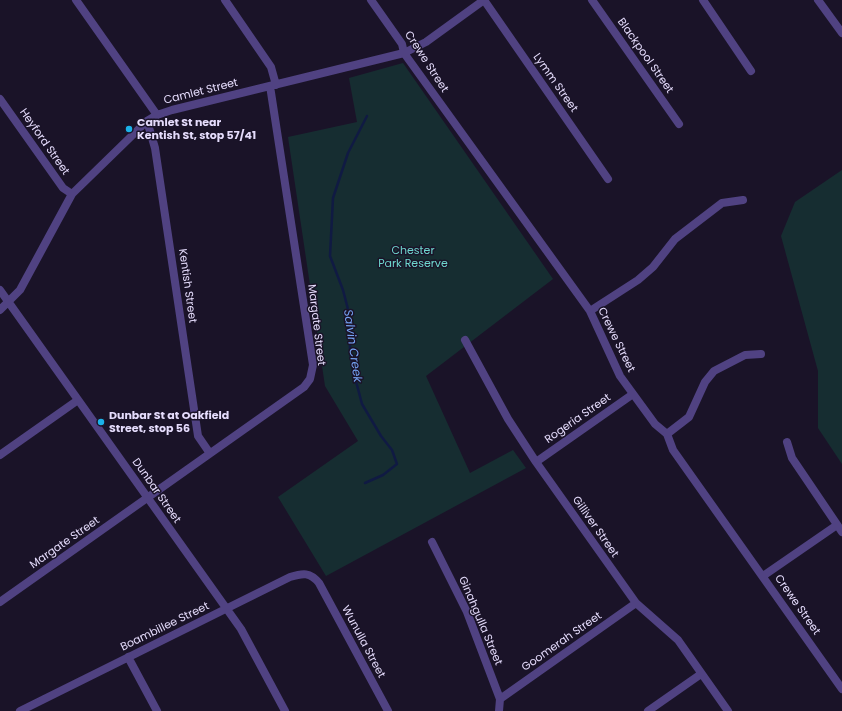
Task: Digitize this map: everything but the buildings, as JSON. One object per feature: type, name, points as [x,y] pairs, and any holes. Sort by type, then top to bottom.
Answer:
[{"type":"street","points":[[76,0],[158,115]]},
{"type":"street","name":"Margate Street","points":[[0,602],[147,498],[209,452],[304,387],[310,379],[313,365],[273,86],[272,68],[225,0]]},
{"type":"street","name":"Crewe Street","points":[[370,0],[402,44],[404,53],[590,311],[620,376],[655,424],[667,434],[673,450],[842,689]]},
{"type":"street","name":"Camlet Street","points":[[0,310],[20,290],[72,194],[147,121],[158,115],[404,53],[426,42],[484,0]]},
{"type":"street","name":"Lymm Street","points":[[484,0],[608,179]]},
{"type":"street","name":"Blackpool Street","points":[[592,0],[679,124]]},
{"type":"street","points":[[703,0],[751,71]]},
{"type":"street","points":[[818,0],[842,33]]},
{"type":"street","name":"Heyford Street","points":[[0,99],[63,188],[72,194]]},
{"type":"street","name":"Kentish Street","points":[[147,121],[155,148],[198,436],[209,452]]},
{"type":"street","points":[[590,311],[638,280],[653,267],[675,239],[722,203],[743,200]]},
{"type":"street","name":"Dunbar Street","points":[[0,290],[241,629],[285,711]]},
{"type":"street","name":"Gilliver Street","points":[[465,340],[508,419],[536,462],[636,603],[678,640],[728,711]]},
{"type":"street","points":[[667,434],[689,417],[705,382],[714,371],[745,355],[761,354]]},
{"type":"street","name":"Rogeria Street","points":[[536,462],[633,394]]},
{"type":"street","points":[[0,455],[78,400]]},
{"type":"street","points":[[787,442],[792,458],[842,532]]},
{"type":"street","points":[[763,576],[837,525]]},
{"type":"street","name":"Ginahgulla Street","points":[[432,542],[467,612],[500,698],[499,711]]},
{"type":"street","name":"Boambillee Street","points":[[25,710],[290,577],[304,573],[313,576],[319,583]]},
{"type":"street","name":"Wunulla Street","points":[[319,583],[388,711]]},
{"type":"street","name":"Goomerah Street","points":[[500,698],[636,603]]},
{"type":"street","points":[[128,657],[157,711]]},
{"type":"street","points":[[648,711],[701,674]]},
{"type":"green space","name":"Chester Park Reserve","points":[[403,63],[553,279],[426,376],[470,473],[513,450],[526,468],[326,576],[278,497],[358,441],[325,386],[288,137],[357,122],[349,78]]},
{"type":"green space","points":[[842,170],[842,464],[818,428],[818,371],[781,236],[795,202]]},
{"type":"waterway","name":"Salvin Creek","points":[[365,483],[383,475],[397,464],[392,450],[381,436],[362,404],[353,370],[350,351],[350,317],[343,290],[330,256],[333,198],[348,153],[367,116]]},
{"type":"place","name":"Camlet St near Kentish St, stop 57/41","points":[[129,129]]},
{"type":"place","name":"Dunbar St at Oakfield Street, stop 56","points":[[101,422]]}]
